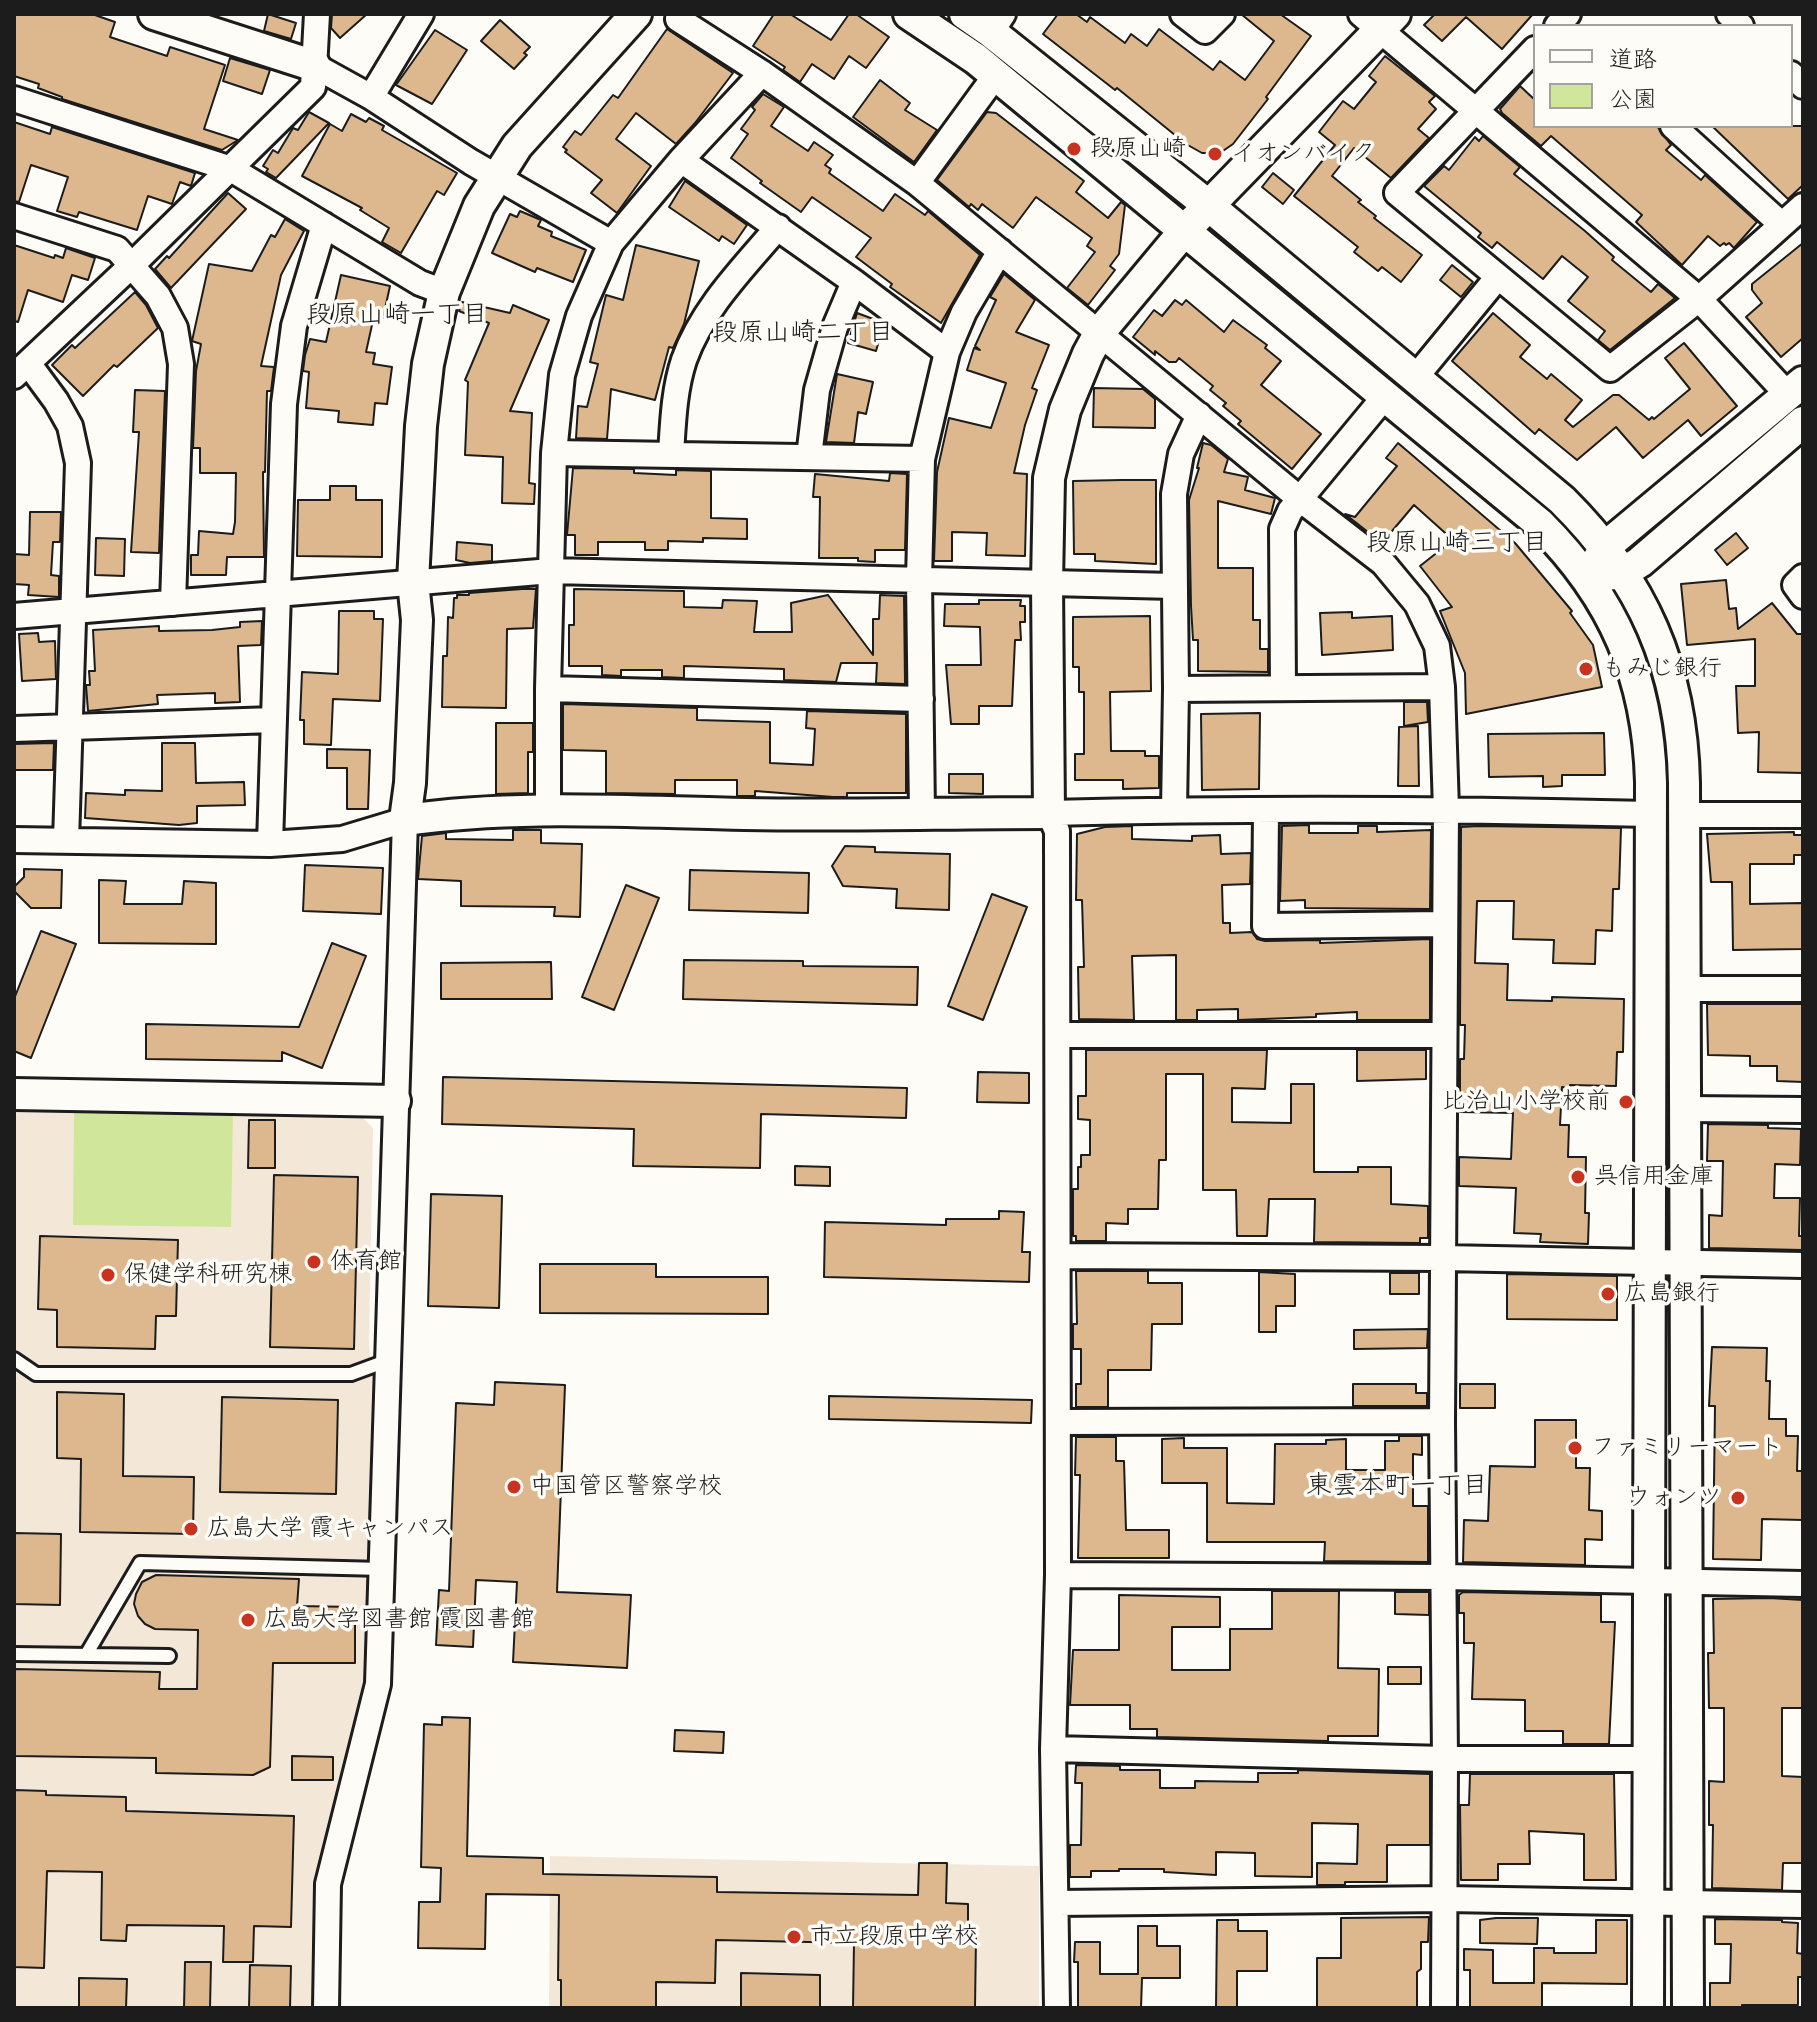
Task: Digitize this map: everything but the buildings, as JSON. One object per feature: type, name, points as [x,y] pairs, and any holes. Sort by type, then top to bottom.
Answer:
[{"type":"street","points":[[154,14],[315,66],[611,243]]},
{"type":"street","points":[[66,841],[78,463],[70,426],[56,401],[21,370],[313,87],[317,14]]},
{"type":"street","points":[[371,97],[421,14]]},
{"type":"street","points":[[326,2008],[328,1884],[378,1684],[405,820],[410,783],[417,620],[413,582],[421,426],[428,364],[444,292],[479,206],[496,176],[517,146],[636,14]]},
{"type":"street","points":[[909,14],[976,59],[1540,524],[1588,578],[1623,641],[1642,696],[1650,753],[1648,2008]]},
{"type":"street","points":[[965,14],[997,23],[1209,206],[1562,500],[1605,547],[1653,629],[1673,689],[1683,751],[1688,2008]]},
{"type":"street","points":[[1183,14],[1205,31],[1222,14]]},
{"type":"street","points":[[678,19],[762,73],[917,183],[1300,499],[1383,563],[1417,604],[1437,646],[1442,687],[1446,809],[1442,1421],[1444,2008]]},
{"type":"street","points":[[1057,2008],[1053,1749],[1058,1575],[1059,1035],[1057,831],[1049,813],[1049,478],[1065,410],[1100,332],[1185,230],[1379,19],[1477,110],[1699,299],[1796,389],[1605,547],[1588,578]]},
{"type":"street","points":[[1533,51],[1397,193],[1610,369],[1699,299],[1803,206]]},
{"type":"street","points":[[548,810],[554,453],[562,375],[579,316],[611,243],[681,160],[762,73]]},
{"type":"street","points":[[917,183],[995,76]]},
{"type":"street","points":[[14,99],[231,169],[420,283],[444,292]]},
{"type":"street","points":[[1675,128],[1781,224]]},
{"type":"street","points":[[681,160],[778,227],[947,352]]},
{"type":"street","points":[[14,216],[117,249],[158,296],[175,328],[181,364],[173,603]]},
{"type":"street","points":[[270,844],[284,404],[294,326],[324,225]]},
{"type":"street","points":[[671,454],[674,408],[685,360],[719,296],[778,227]]},
{"type":"street","points":[[922,813],[919,580],[922,459],[947,352],[964,312],[1000,251]]},
{"type":"street","points":[[1415,378],[1497,278]]},
{"type":"street","points":[[809,457],[817,390],[835,327],[854,282]]},
{"type":"street","points":[[1283,688],[1282,529],[1290,511],[1386,395]]},
{"type":"street","points":[[1174,810],[1174,494],[1181,454],[1199,415]]},
{"type":"street","points":[[1588,578],[1623,573],[1668,540],[1801,427]]},
{"type":"street","points":[[554,453],[922,459]]},
{"type":"street","points":[[14,616],[551,571],[1174,586]]},
{"type":"street","points":[[1803,577],[1795,585],[1803,596]]},
{"type":"street","points":[[1176,689],[1442,687]]},
{"type":"street","points":[[548,689],[921,699]]},
{"type":"street","points":[[14,729],[273,720]]},
{"type":"street","points":[[14,840],[270,844],[342,839],[405,820],[453,813],[548,810],[800,815],[1446,809],[1650,814]]},
{"type":"street","points":[[1266,810],[1265,926],[1445,924]]},
{"type":"street","points":[[1683,815],[1803,815]]},
{"type":"street","points":[[1683,989],[1803,989]]},
{"type":"street","points":[[1059,1035],[1444,1035]]},
{"type":"street","points":[[14,1094],[395,1101]]},
{"type":"street","points":[[1684,1109],[1803,1110]]},
{"type":"street","points":[[1058,1256],[1443,1258],[1803,1265]]},
{"type":"street","points":[[1058,1422],[1442,1421]]},
{"type":"street","points":[[1058,1575],[1444,1577],[1803,1584]]},
{"type":"street","points":[[1053,1749],[1445,1759],[1648,1759]]},
{"type":"street","points":[[1057,1903],[1445,1899],[1803,1905]]},
{"type":"lane","points":[[14,1359],[36,1374],[351,1374],[389,1360]]},
{"type":"lane","points":[[86,1655],[140,1563],[383,1569]]},
{"type":"lane","points":[[14,1654],[169,1656]]},
{"type":"shaded area","name":"広島大学 霞キャンパス","points":[[14,1104],[356,1111],[373,1128],[369,1343],[372,1381],[365,1677],[317,1879],[315,2008],[14,2008]]},
{"type":"shaded area","name":"市立段原中学校","points":[[550,1856],[1039,1866],[1039,2008],[549,2008]]},
{"type":"green space","points":[[74,1112],[233,1115],[231,1227],[73,1225]]},
{"type":"place","name":"段原山崎","points":[[1074,149]]},
{"type":"place","name":"イオンバイク","points":[[1215,154]]},
{"type":"place","name":"もみじ銀行","points":[[1586,669]]},
{"type":"place","name":"比治山小学校前","points":[[1626,1102]]},
{"type":"place","name":"呉信用金庫","points":[[1578,1177]]},
{"type":"place","name":"体育館","points":[[314,1262]]},
{"type":"place","name":"保健学科研究棟","points":[[108,1275]]},
{"type":"place","name":"広島銀行","points":[[1608,1294]]},
{"type":"place","name":"ファミリーマート","points":[[1575,1448]]},
{"type":"place","name":"中国管区警察学校","points":[[514,1487]]},
{"type":"place","name":"ウォンツ","points":[[1738,1498]]},
{"type":"place","name":"広島大学 霞キャンパス","points":[[191,1529]]},
{"type":"place","name":"広島大学図書館 霞図書館","points":[[248,1620]]},
{"type":"place","name":"市立段原中学校","points":[[794,1937]]},
{"type":"district","name":"段原山崎一丁目","points":[[397,315]]},
{"type":"district","name":"段原山崎二丁目","points":[[803,333]]},
{"type":"district","name":"段原山崎三丁目","points":[[1457,543]]},
{"type":"district","name":"東雲本町一丁目","points":[[1397,1486]]}]
